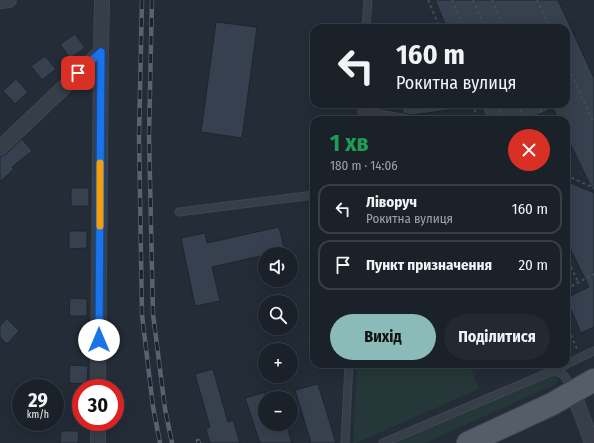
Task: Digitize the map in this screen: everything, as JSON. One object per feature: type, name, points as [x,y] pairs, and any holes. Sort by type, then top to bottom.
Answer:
[{"type":"main road","points":[[468,443],[552,404],[594,380]]},
{"type":"street","points":[[0,1],[9,0]]},
{"type":"street","points":[[98,379],[102,0]]},
{"type":"street","points":[[0,148],[101,52]]},
{"type":"street","points":[[573,392],[588,441]]},
{"type":"street","points":[[98,431],[98,443]]},
{"type":"lane","points":[[366,24],[368,0]]},
{"type":"lane","points":[[362,108],[396,116]]},
{"type":"lane","points":[[179,212],[310,196]]},
{"type":"lane","points":[[570,362],[594,351]]},
{"type":"lane","points":[[345,443],[349,368]]},
{"type":"lane","points":[[383,443],[558,368]]},
{"type":"lane","points":[[550,372],[556,371],[562,374],[573,392]]},
{"type":"path","points":[[428,0],[438,24]]},
{"type":"path","points":[[452,0],[462,24]]},
{"type":"path","points":[[473,0],[483,24]]},
{"type":"path","points":[[492,0],[502,24]]},
{"type":"path","points":[[537,0],[548,24]]},
{"type":"path","points":[[570,72],[594,123]]},
{"type":"path","points":[[570,177],[594,188]]},
{"type":"path","points":[[570,265],[578,282]]},
{"type":"path","points":[[570,287],[594,274]]},
{"type":"path","points":[[570,332],[579,351]]},
{"type":"shaded area","points":[[357,368],[471,368],[479,389],[353,443]]},
{"type":"shaded area","points":[[550,376],[557,378],[558,381],[556,384],[425,443],[393,443]]},
{"type":"building","points":[[435,0],[558,0],[569,24],[445,24]]},
{"type":"building","points":[[216,22],[257,27],[242,138],[201,132]]},
{"type":"building","points":[[570,26],[594,78],[594,193],[570,143],[570,116],[557,116],[553,108],[570,108]]},
{"type":"building","points":[[75,34],[85,48],[70,58],[60,44]]},
{"type":"building","points":[[45,56],[56,69],[42,80],[31,66]]},
{"type":"building","points":[[16,79],[28,92],[15,104],[3,91]]},
{"type":"building","points":[[402,108],[449,108],[449,110],[412,115],[403,113]]},
{"type":"building","points":[[482,108],[553,108],[536,116],[485,116]]},
{"type":"building","points":[[22,139],[32,151],[12,167],[14,169],[0,182],[0,157],[6,154]]},
{"type":"building","points":[[570,183],[594,193],[594,327],[581,333],[570,307],[570,296],[589,287],[570,248]]},
{"type":"building","points":[[71,188],[89,188],[89,206],[71,206]]},
{"type":"building","points":[[279,227],[284,247],[258,247],[258,257],[212,267],[220,301],[195,306],[181,238],[205,233],[207,243]]},
{"type":"building","points":[[69,231],[87,231],[87,248],[69,249]]},
{"type":"building","points":[[70,298],[87,299],[87,316],[69,316]]},
{"type":"building","points":[[7,319],[19,331],[7,344],[0,337],[0,326]]},
{"type":"building","points":[[70,365],[88,366],[87,379],[72,379],[72,383],[69,383]]},
{"type":"building","points":[[213,369],[228,422],[233,420],[240,443],[210,443],[206,429],[210,427],[195,374]]},
{"type":"building","points":[[318,384],[336,443],[311,443],[298,400],[298,391],[295,390]]},
{"type":"building","points":[[258,394],[258,431],[288,431],[292,443],[260,443],[245,398]]},
{"type":"building","points":[[61,431],[79,431],[78,443],[60,443]]},
{"type":"railway","points":[[142,0],[139,136],[142,315],[153,407],[160,443]]},
{"type":"railway","points":[[152,0],[149,135],[153,314],[165,409],[172,443]]},
{"type":"slow traffic","points":[[100,163],[100,226]]},
{"type":"route","points":[[78,73],[101,52],[99,340]]}]
